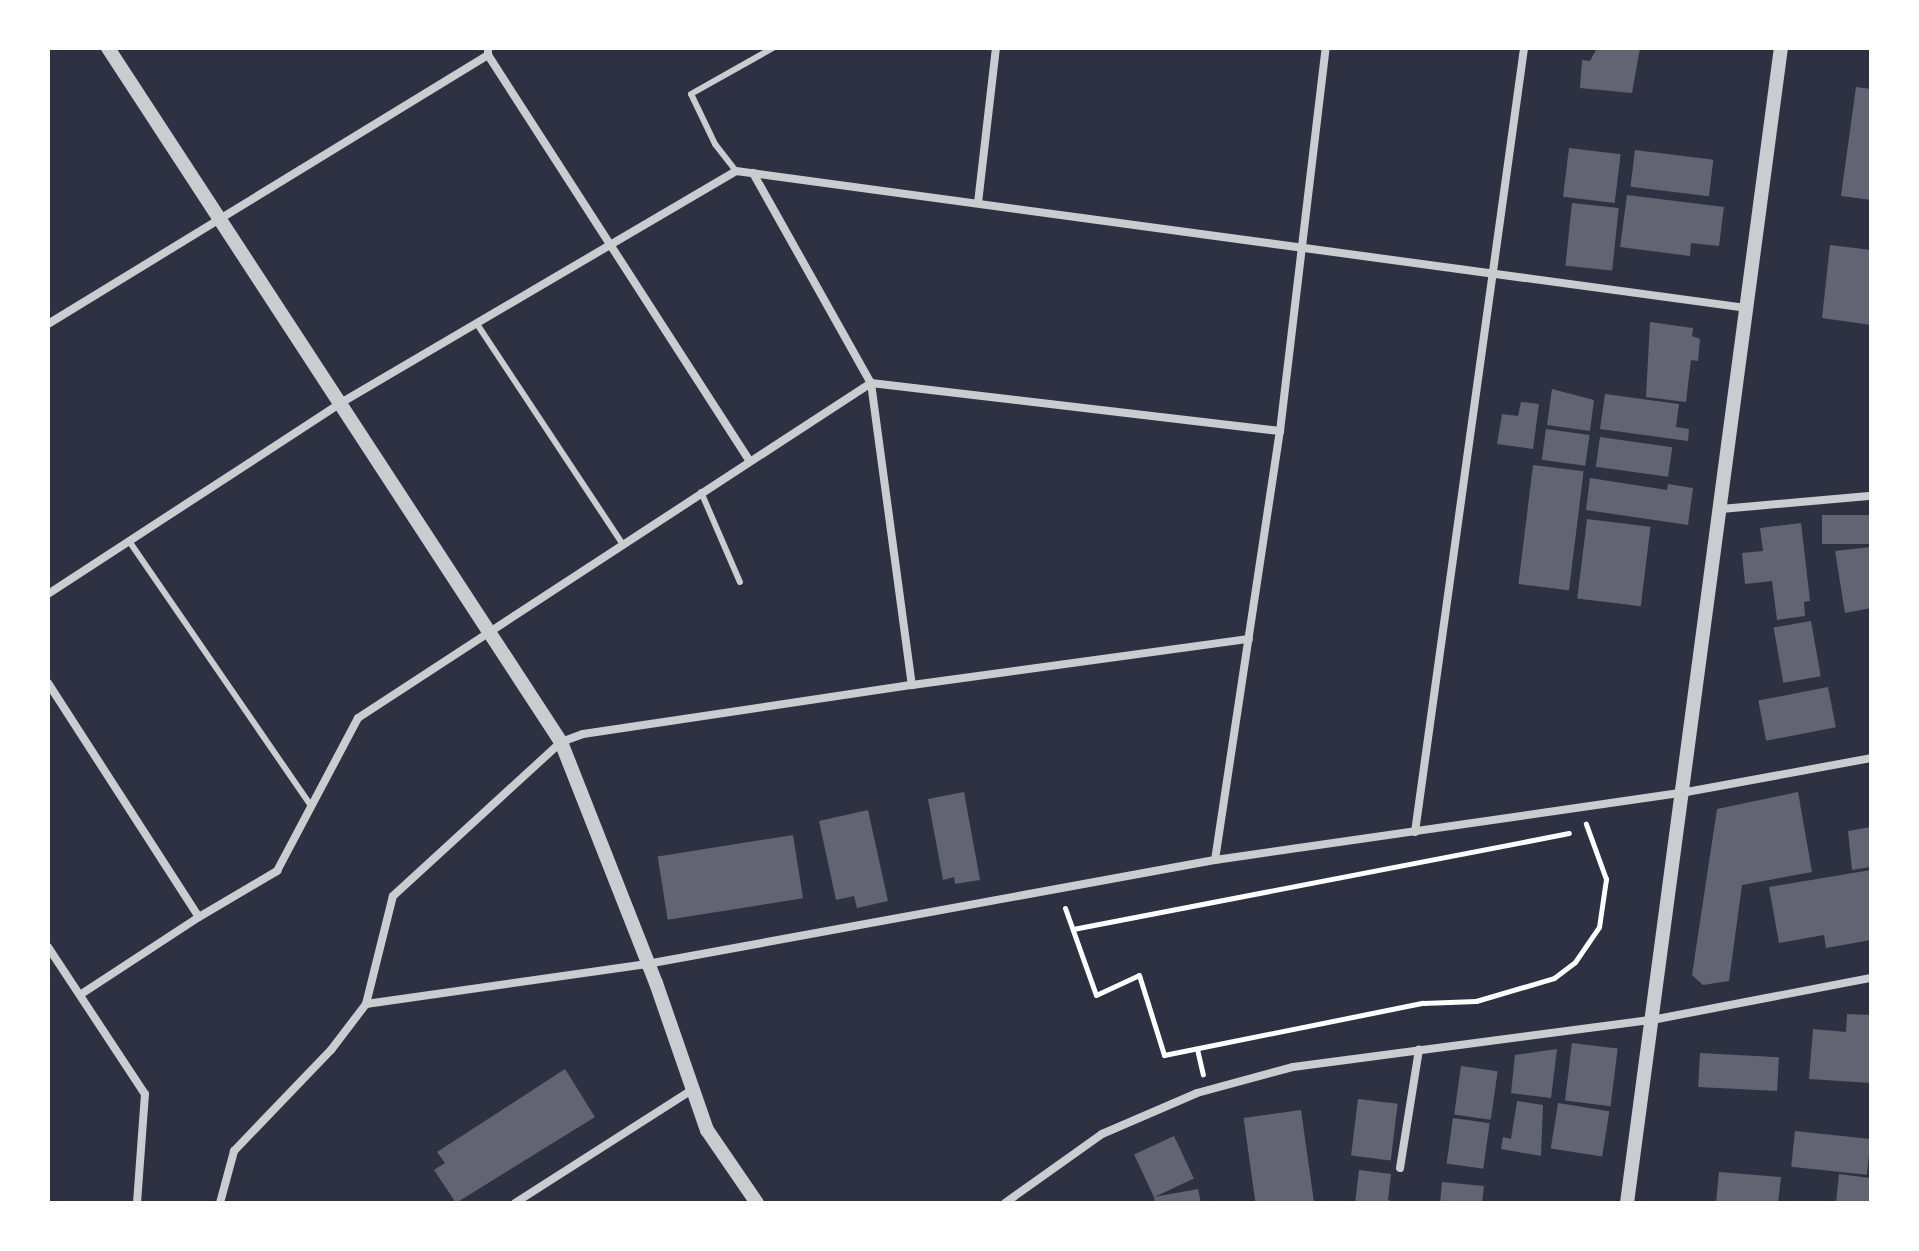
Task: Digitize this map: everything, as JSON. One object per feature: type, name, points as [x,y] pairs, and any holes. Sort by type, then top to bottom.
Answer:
[{"type":"street","points":[[108,48],[561,742],[707,1130],[757,1203]]},
{"type":"street","points":[[978,203],[996,48]]},
{"type":"street","points":[[1215,860],[1280,431],[1326,48]]},
{"type":"street","points":[[1415,832],[1524,48]]},
{"type":"street","points":[[1627,1203],[1781,48]]},
{"type":"street","points":[[48,324],[219,221],[488,51],[750,461]]},
{"type":"street","points":[[48,594],[339,404],[736,171],[1746,308]]},
{"type":"street","points":[[753,173],[871,383],[912,685]]},
{"type":"street","points":[[80,995],[199,917],[277,871],[358,718],[486,630],[871,383],[1280,431]]},
{"type":"street","points":[[1721,509],[1871,496]]},
{"type":"street","points":[[220,1203],[234,1151],[331,1050],[366,1004],[393,896],[561,742],[583,734],[1249,639]]},
{"type":"street","points":[[48,683],[199,917]]},
{"type":"street","points":[[366,1004],[647,964],[1215,860],[1681,793],[1871,758]]},
{"type":"street","points":[[48,947],[145,1094],[137,1203]]},
{"type":"street","points":[[1005,1203],[1102,1134],[1197,1093],[1293,1067],[1652,1020],[1871,978]]},
{"type":"street","points":[[1400,1168],[1419,1050]]},
{"type":"street","points":[[515,1203],[693,1089]]},
{"type":"lane","points":[[736,171],[715,144],[691,94],[773,48]]},
{"type":"lane","points":[[477,324],[622,543]]},
{"type":"lane","points":[[701,492],[740,582]]},
{"type":"lane","points":[[129,541],[311,806]]},
{"type":"path","points":[[1058,889],[1096,995],[1139,975],[1164,1055],[1423,1003],[1476,1001],[1554,978],[1575,962],[1599,927],[1606,879],[1585,830],[1586,807]]},
{"type":"path","points":[[1073,929],[1585,830]]},
{"type":"building","points":[[1597,48],[1640,48],[1632,93],[1580,88],[1582,60],[1590,61]]},
{"type":"building","points":[[1856,87],[1871,89],[1871,200],[1841,196]]},
{"type":"building","points":[[1569,148],[1621,154],[1615,203],[1563,197]]},
{"type":"building","points":[[1635,150],[1713,160],[1709,196],[1630,187]]},
{"type":"building","points":[[1627,195],[1724,207],[1719,246],[1691,243],[1690,256],[1620,247]]},
{"type":"building","points":[[1572,203],[1619,208],[1612,271],[1565,266]]},
{"type":"building","points":[[1830,245],[1871,250],[1871,325],[1822,318]]},
{"type":"building","points":[[1650,322],[1693,328],[1692,336],[1700,339],[1698,361],[1691,360],[1686,402],[1646,397]]},
{"type":"building","points":[[1552,389],[1594,400],[1590,431],[1547,425]]},
{"type":"building","points":[[1605,394],[1679,404],[1676,427],[1689,429],[1688,441],[1600,429]]},
{"type":"building","points":[[1521,402],[1539,404],[1533,449],[1497,444],[1502,414],[1518,416]]},
{"type":"building","points":[[1546,429],[1590,435],[1585,466],[1542,460]]},
{"type":"building","points":[[1600,437],[1672,447],[1668,477],[1596,467]]},
{"type":"building","points":[[1533,465],[1584,471],[1569,590],[1518,584]]},
{"type":"building","points":[[1590,478],[1667,490],[1668,484],[1693,488],[1688,525],[1586,510]]},
{"type":"building","points":[[1822,515],[1871,515],[1871,544],[1822,544]]},
{"type":"building","points":[[1587,519],[1651,527],[1641,606],[1577,598]]},
{"type":"building","points":[[1801,523],[1810,601],[1804,602],[1805,616],[1777,620],[1772,581],[1745,584],[1742,553],[1763,551],[1760,528]]},
{"type":"building","points":[[1871,547],[1871,608],[1845,613],[1835,551]]},
{"type":"building","points":[[1811,621],[1821,676],[1783,683],[1774,628]]},
{"type":"building","points":[[1828,687],[1836,727],[1766,741],[1758,701]]},
{"type":"building","points":[[964,792],[980,880],[955,884],[954,877],[943,880],[928,799]]},
{"type":"building","points":[[1798,792],[1812,872],[1742,885],[1729,981],[1703,985],[1692,975],[1717,809]]},
{"type":"building","points":[[868,810],[888,901],[857,908],[854,896],[836,900],[819,821]]},
{"type":"building","points":[[1871,827],[1871,867],[1852,870],[1848,831]]},
{"type":"building","points":[[793,835],[803,898],[668,920],[658,856]]},
{"type":"building","points":[[1871,870],[1871,940],[1826,948],[1824,935],[1779,943],[1769,887]]},
{"type":"building","points":[[1847,1014],[1871,1015],[1871,1083],[1809,1079],[1813,1029],[1846,1032]]},
{"type":"building","points":[[1572,1043],[1618,1049],[1611,1106],[1565,1101]]},
{"type":"building","points":[[1557,1049],[1551,1098],[1511,1093],[1515,1055]]},
{"type":"building","points":[[1700,1053],[1779,1057],[1777,1091],[1698,1087]]},
{"type":"building","points":[[1461,1066],[1498,1071],[1491,1120],[1454,1115]]},
{"type":"building","points":[[565,1069],[595,1117],[456,1203],[434,1170],[445,1163],[437,1152]]},
{"type":"building","points":[[1358,1099],[1398,1104],[1391,1160],[1351,1156]]},
{"type":"building","points":[[1517,1101],[1543,1105],[1541,1156],[1501,1149],[1503,1137],[1511,1139]]},
{"type":"building","points":[[1558,1103],[1609,1111],[1602,1157],[1551,1148]]},
{"type":"building","points":[[1301,1110],[1314,1203],[1256,1203],[1244,1118]]},
{"type":"building","points":[[1453,1118],[1490,1123],[1483,1169],[1447,1164]]},
{"type":"building","points":[[1795,1131],[1871,1139],[1867,1175],[1791,1167]]},
{"type":"building","points":[[1174,1136],[1194,1179],[1154,1197],[1134,1155]]},
{"type":"building","points":[[1359,1170],[1391,1174],[1388,1200],[1399,1203],[1355,1203]]},
{"type":"building","points":[[1719,1172],[1781,1177],[1778,1203],[1716,1203]]},
{"type":"building","points":[[1839,1174],[1870,1178],[1871,1203],[1836,1203]]},
{"type":"building","points":[[1442,1182],[1484,1186],[1482,1203],[1440,1203]]},
{"type":"building","points":[[1198,1189],[1201,1203],[1155,1203],[1154,1197]]}]
